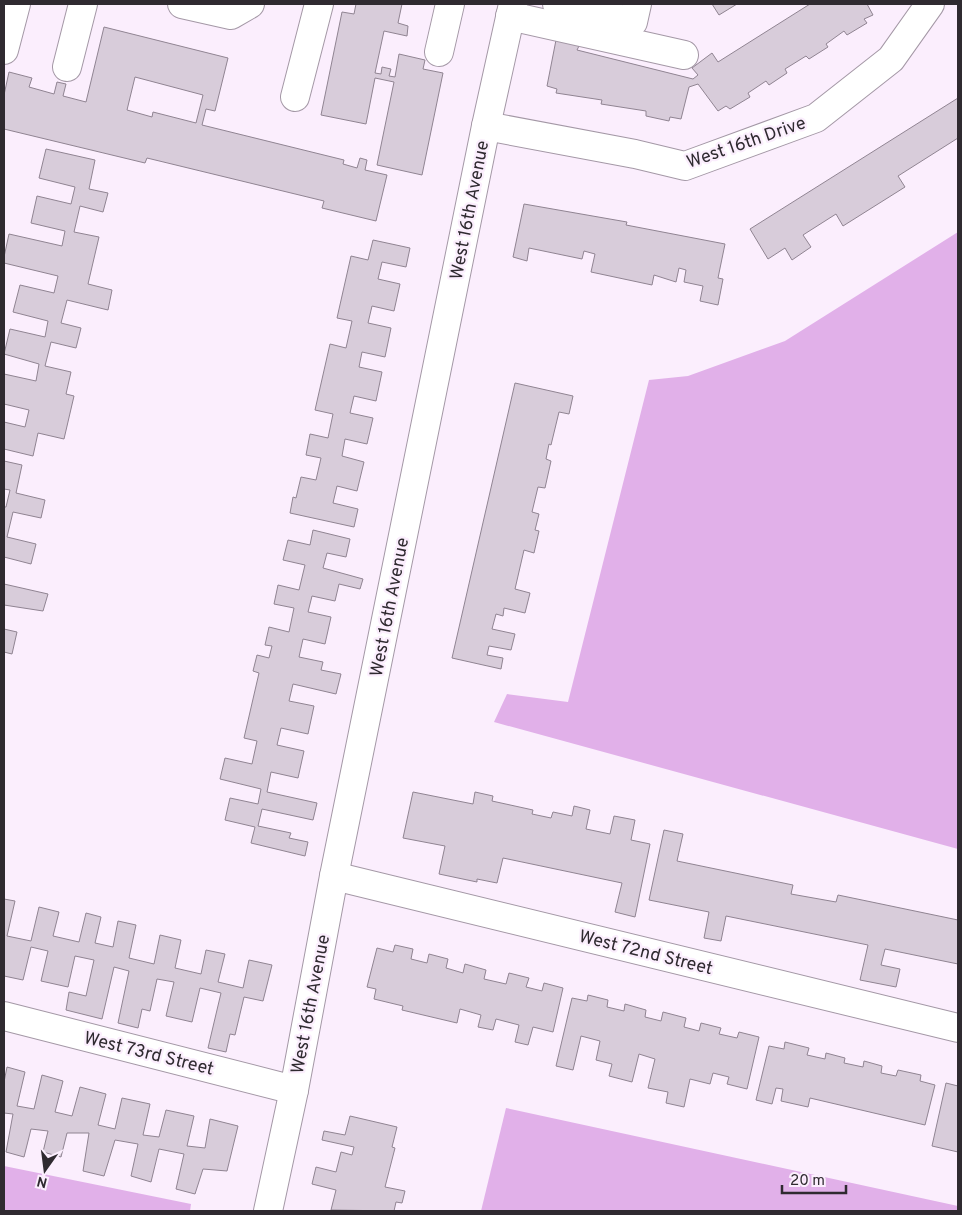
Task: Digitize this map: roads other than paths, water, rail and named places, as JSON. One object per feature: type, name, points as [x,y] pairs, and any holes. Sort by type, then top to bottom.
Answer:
[{"type":"street","points":[[5,42],[16,4]]},
{"type":"street","points":[[67,67],[83,4]]},
{"type":"street","points":[[182,4],[231,15],[250,4]]},
{"type":"street","points":[[295,97],[319,4]]},
{"type":"street","points":[[439,52],[450,4]]},
{"type":"street","points":[[557,4],[633,22],[637,4]]},
{"type":"street","name":"West 16th Drive","points":[[486,126],[635,154],[685,166],[816,118],[891,59],[930,4]]},
{"type":"street","points":[[512,10],[684,55]]},
{"type":"street","name":"West 16th Avenue","points":[[268,1211],[294,1090],[334,876],[486,126],[512,10]]},
{"type":"street","name":"West 72nd Street","points":[[334,876],[958,1028]]},
{"type":"street","name":"West 73rd Street","points":[[4,1016],[294,1090]]}]
